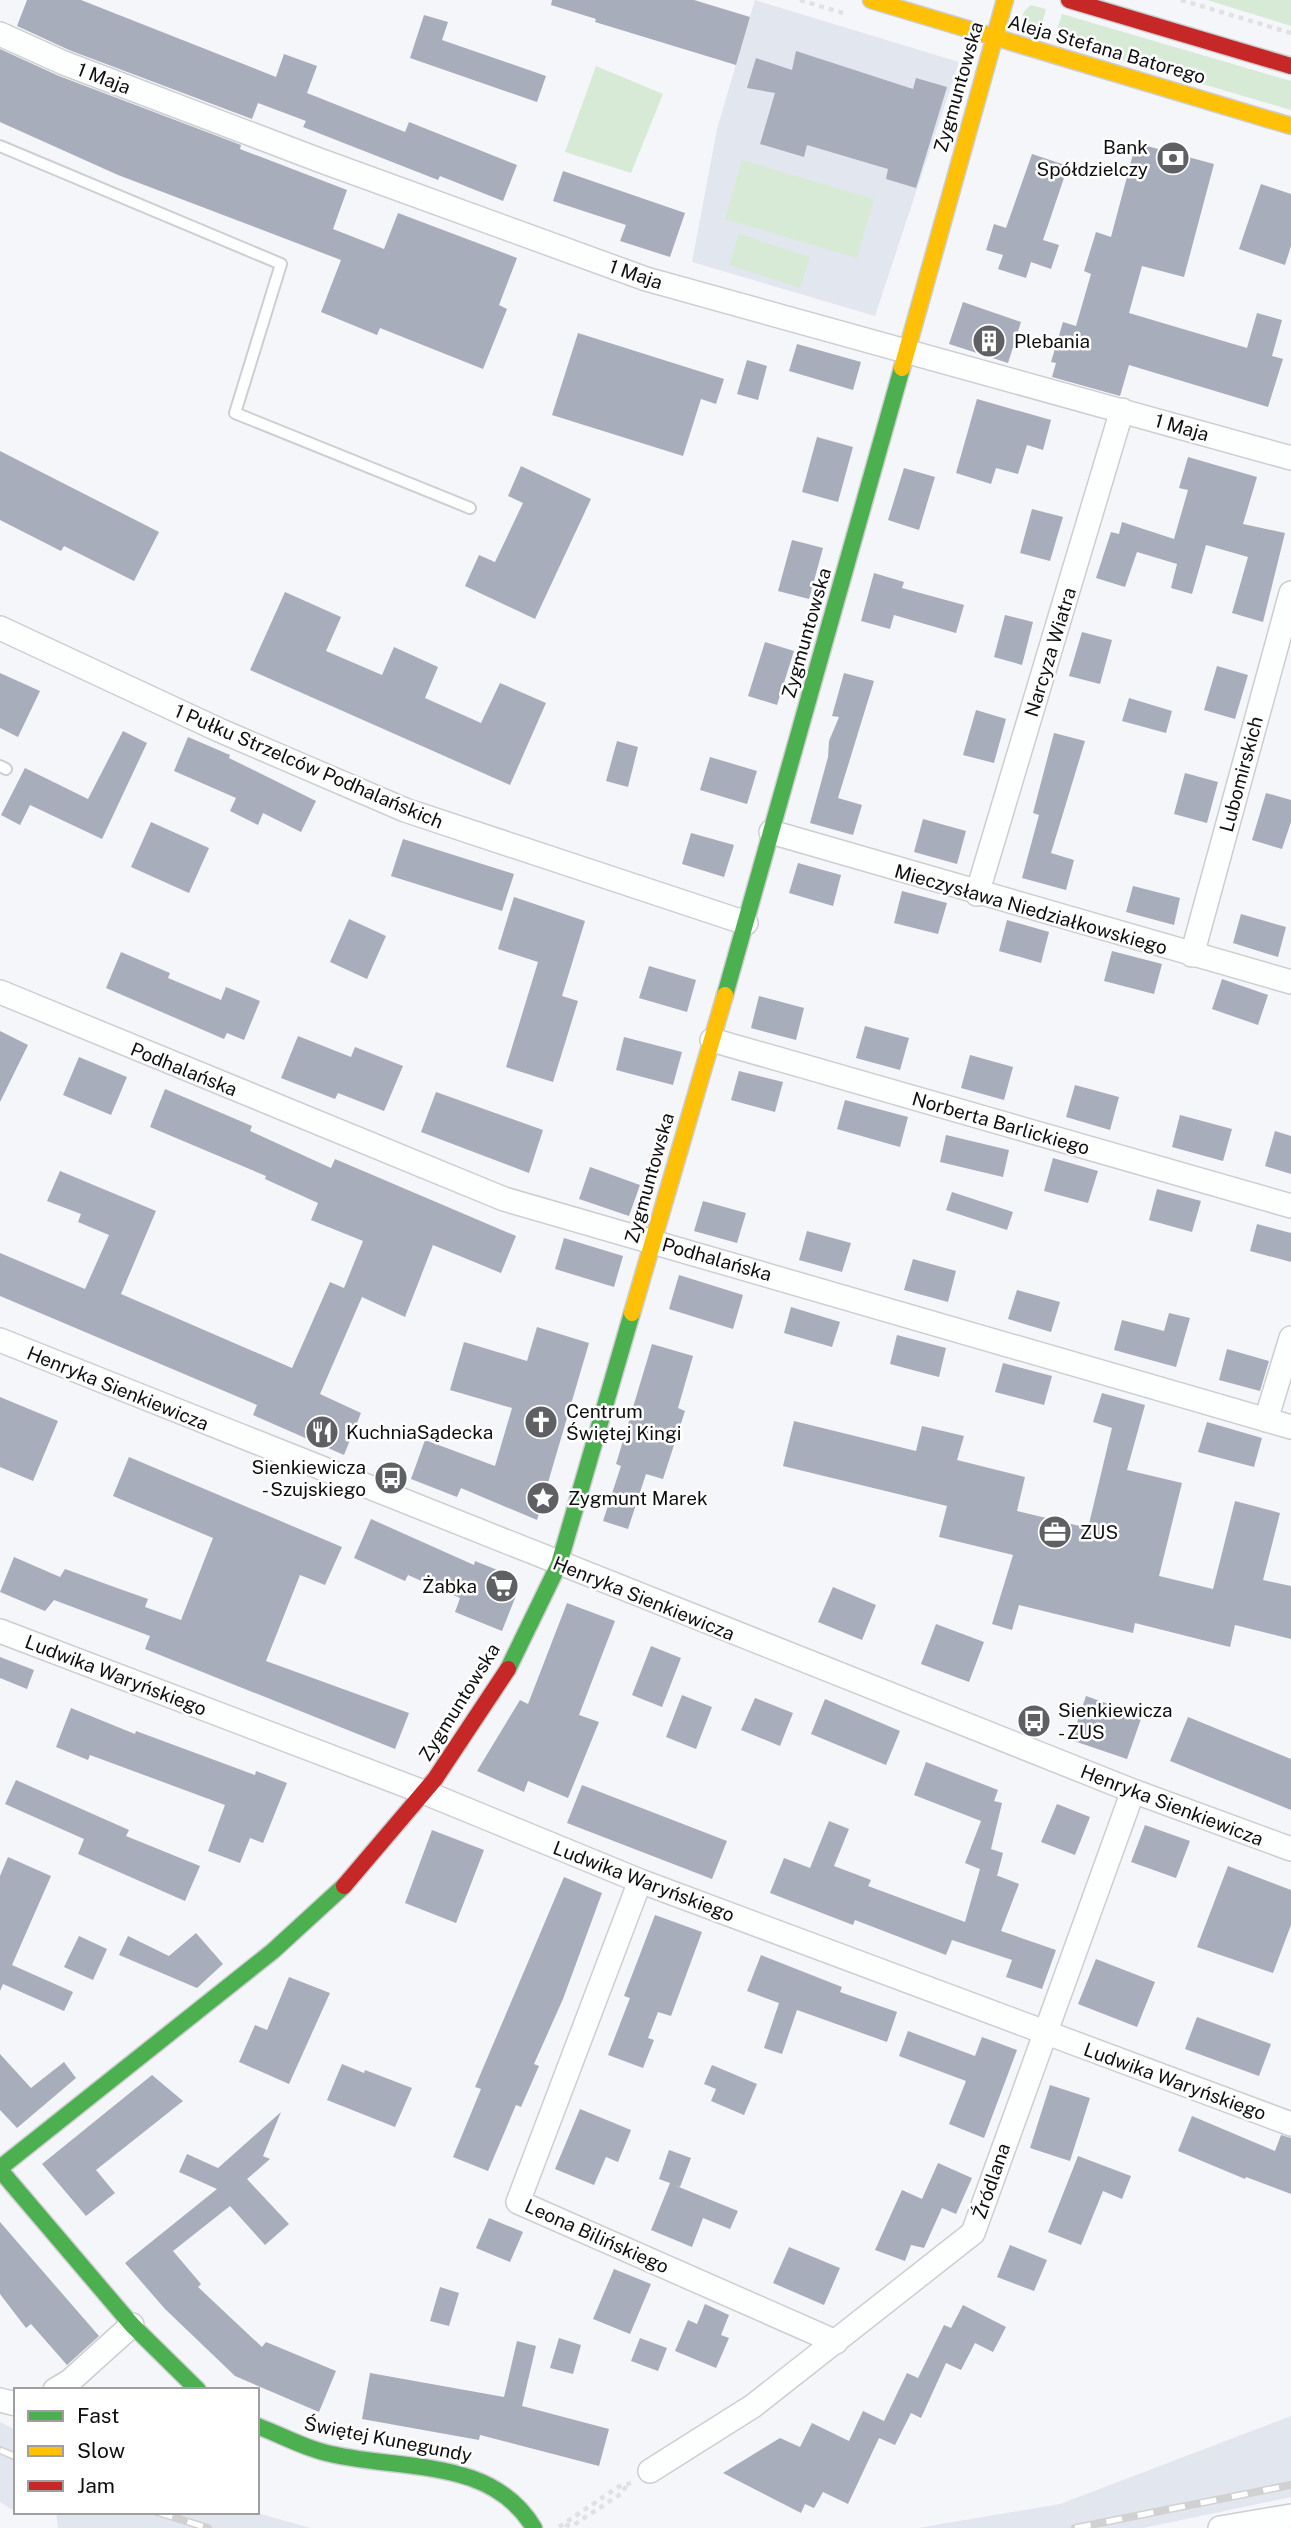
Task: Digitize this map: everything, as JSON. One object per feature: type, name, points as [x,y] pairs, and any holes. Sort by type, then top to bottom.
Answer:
[{"type":"main road","name":"Aleja Stefana Batorego","points":[[871,0],[1291,126]]},
{"type":"main road","name":"Zygmuntowska","points":[[0,2169],[288,1938],[340,1891],[426,1793],[500,1683],[558,1564],[746,923],[1004,0]]},
{"type":"main road","name":"Aleja Stefana Batorego","points":[[1069,0],[1291,66]]},
{"type":"main road","points":[[1104,0],[1125,18]]},
{"type":"main road","points":[[0,2169],[132,2325],[196,2388]]},
{"type":"main road","name":"Świętej Kunegundy","points":[[259,2427],[323,2452],[466,2475],[516,2500],[534,2528]]},
{"type":"street","name":"1 Maja","points":[[0,34],[64,63],[646,279],[1291,458]]},
{"type":"street","name":"Narcyza Wiatra","points":[[978,894],[1122,410]]},
{"type":"street","name":"Lubomirskich","points":[[1192,955],[1291,593]]},
{"type":"street","name":"1 Pułku Strzelców Podhalańskich","points":[[0,628],[219,730],[405,810],[746,923]]},
{"type":"street","name":"Mieczysława Niedziałkowskiego","points":[[771,832],[978,894],[1291,982]]},
{"type":"street","name":"Podhalańska","points":[[0,992],[504,1199],[1291,1427]]},
{"type":"street","name":"Norberta Barlickiego","points":[[712,1040],[1291,1206]]},
{"type":"street","points":[[1266,1420],[1291,1338]]},
{"type":"street","name":"Henryka Sienkiewicza","points":[[0,1340],[1133,1791],[1291,1849]]},
{"type":"street","name":"Ludwika Waryńskiego","points":[[0,1631],[426,1793],[640,1881],[1291,2124]]},
{"type":"street","name":"Źródlana","points":[[650,2471],[753,2406],[973,2233],[1133,1791]]},
{"type":"street","name":"Leona Bilińskiego","points":[[640,1881],[518,2202],[836,2342]]},
{"type":"street","points":[[58,2388],[70,2381],[132,2325]]},
{"type":"street","points":[[1220,2528],[1291,2516]]},
{"type":"lane","points":[[0,146],[281,264],[235,413],[470,508]]},
{"type":"path","points":[[1181,0],[1291,33]]},
{"type":"path","points":[[626,2486],[622,2493],[572,2526],[564,2525],[618,2487],[626,2486],[650,2471]]},
{"type":"shaded area","points":[[755,0],[959,62],[875,316],[692,262],[717,129]]},
{"type":"shaded area","points":[[1291,2416],[1291,2497],[1143,2528],[918,2528],[1060,2504]]},
{"type":"shaded area","points":[[0,2422],[14,2429],[14,2511],[0,2502]]},
{"type":"shaded area","points":[[56,2514],[259,2514],[311,2528],[58,2528]]},
{"type":"green space","points":[[1207,0],[1291,0],[1291,26]]},
{"type":"green space","points":[[1031,5],[1046,9],[1039,34],[1024,28],[1023,15]]},
{"type":"green space","points":[[1062,14],[1291,81],[1291,110],[1054,40]]},
{"type":"green space","points":[[596,66],[663,94],[631,173],[565,152]]},
{"type":"green space","points":[[742,160],[874,199],[857,258],[725,219]]},
{"type":"green space","points":[[739,234],[810,257],[800,288],[729,265]]},
{"type":"building","points":[[27,0],[81,0],[276,77],[284,54],[317,66],[307,93],[405,132],[409,122],[517,165],[503,201],[440,176],[438,180],[303,127],[306,121],[258,103],[252,119],[69,50],[17,26]]},
{"type":"building","points":[[552,0],[694,0],[750,17],[736,65],[595,22],[596,19],[551,5]]},
{"type":"building","points":[[424,15],[448,22],[442,40],[546,76],[537,102],[410,58]]},
{"type":"building","points":[[0,49],[59,76],[241,145],[240,149],[347,190],[333,229],[384,249],[398,213],[517,258],[499,305],[507,309],[483,369],[380,328],[377,335],[321,312],[341,260],[118,175],[0,122]]},
{"type":"building","points":[[796,51],[913,89],[916,78],[947,87],[916,188],[886,179],[888,169],[807,145],[804,157],[760,144],[775,93],[747,88],[756,58],[792,70]]},
{"type":"building","points":[[1136,143],[1214,164],[1184,277],[1142,266],[1129,313],[1247,348],[1257,313],[1282,320],[1272,356],[1283,359],[1268,407],[1129,365],[1120,396],[1052,377],[1056,363],[1051,362],[1063,322],[1076,326],[1091,274],[1084,271],[1096,232],[1111,237]]},
{"type":"building","points":[[1032,154],[1068,166],[1043,240],[1059,245],[1051,269],[1031,262],[1026,278],[998,269],[1003,255],[986,250],[994,224],[1006,228]]},
{"type":"building","points":[[563,171],[685,213],[670,257],[620,241],[626,225],[553,201]]},
{"type":"building","points":[[1261,184],[1291,194],[1291,246],[1285,265],[1239,249]]},
{"type":"building","points":[[963,302],[1021,322],[1008,363],[949,344]]},
{"type":"building","points":[[578,333],[724,379],[716,404],[701,399],[683,456],[552,415]]},
{"type":"building","points":[[797,344],[861,362],[853,390],[789,371]]},
{"type":"building","points":[[747,360],[767,366],[758,400],[737,394]]},
{"type":"building","points":[[977,399],[1051,420],[1043,450],[1027,445],[1018,474],[996,468],[991,484],[956,473]]},
{"type":"building","points":[[817,437],[853,447],[838,502],[802,492]]},
{"type":"building","points":[[0,451],[159,532],[134,581],[64,546],[61,551],[0,520]]},
{"type":"building","points":[[1188,457],[1257,477],[1243,524],[1285,533],[1263,622],[1232,613],[1248,557],[1206,545],[1192,594],[1171,588],[1177,564],[1137,552],[1125,587],[1096,578],[1111,532],[1119,534],[1122,522],[1174,539],[1188,490],[1179,488]]},
{"type":"building","points":[[521,466],[591,499],[535,619],[465,586],[479,555],[495,562],[523,503],[508,496]]},
{"type":"building","points":[[904,468],[935,477],[919,530],[888,520]]},
{"type":"building","points":[[1032,509],[1063,517],[1050,561],[1020,553]]},
{"type":"building","points":[[792,540],[823,548],[809,599],[778,591]]},
{"type":"building","points":[[874,573],[904,582],[902,588],[964,605],[956,633],[894,615],[890,629],[861,621]]},
{"type":"building","points":[[285,592],[341,617],[326,651],[382,675],[394,647],[438,667],[425,698],[481,723],[500,683],[546,703],[510,785],[250,670]]},
{"type":"building","points":[[1005,615],[1033,622],[1022,665],[994,657]]},
{"type":"building","points":[[1082,632],[1112,640],[1100,684],[1069,676]]},
{"type":"building","points":[[765,642],[794,651],[777,705],[748,696]]},
{"type":"building","points":[[1217,666],[1248,675],[1235,719],[1204,710]]},
{"type":"building","points":[[0,673],[40,691],[18,737],[0,728]]},
{"type":"building","points":[[844,673],[874,681],[838,798],[862,805],[853,835],[810,823],[828,757],[829,741],[839,717],[832,716]]},
{"type":"building","points":[[1129,698],[1172,711],[1166,733],[1122,721]]},
{"type":"building","points":[[976,710],[1006,719],[994,763],[963,755]]},
{"type":"building","points":[[123,731],[147,743],[102,839],[30,805],[20,825],[1,815],[25,768],[88,799]]},
{"type":"building","points":[[1054,733],[1085,741],[1051,853],[1074,860],[1066,890],[1022,878],[1039,815],[1033,813]]},
{"type":"building","points":[[188,737],[230,755],[229,758],[316,801],[301,832],[263,813],[258,825],[230,811],[236,798],[174,771]]},
{"type":"building","points":[[617,741],[638,747],[628,787],[606,781]]},
{"type":"building","points":[[710,757],[757,771],[747,804],[700,790]]},
{"type":"building","points":[[1185,773],[1218,782],[1207,823],[1174,814]]},
{"type":"building","points":[[1266,793],[1291,800],[1291,822],[1282,849],[1252,840]]},
{"type":"building","points":[[923,819],[966,831],[957,864],[914,852]]},
{"type":"building","points":[[151,822],[209,848],[189,893],[131,867]]},
{"type":"building","points":[[691,833],[734,845],[724,877],[682,864]]},
{"type":"building","points":[[403,839],[514,874],[502,911],[391,876]]},
{"type":"building","points":[[798,863],[841,875],[833,906],[789,893]]},
{"type":"building","points":[[1133,886],[1180,898],[1174,925],[1126,912]]},
{"type":"building","points":[[902,891],[947,903],[938,934],[894,923]]},
{"type":"building","points":[[514,897],[585,921],[562,996],[578,1001],[553,1082],[506,1067],[538,962],[498,949]]},
{"type":"building","points":[[1241,914],[1286,927],[1278,957],[1233,943]]},
{"type":"building","points":[[349,919],[386,936],[367,979],[330,962]]},
{"type":"building","points":[[1007,920],[1049,932],[1041,963],[999,951]]},
{"type":"building","points":[[1112,951],[1162,964],[1154,994],[1104,981]]},
{"type":"building","points":[[121,952],[170,973],[168,978],[221,1000],[226,987],[260,1001],[244,1040],[227,1033],[224,1039],[106,988]]},
{"type":"building","points":[[649,966],[696,980],[687,1012],[639,998]]},
{"type":"building","points":[[1222,979],[1268,995],[1258,1025],[1212,1009]]},
{"type":"building","points":[[759,996],[804,1008],[796,1040],[751,1028]]},
{"type":"building","points":[[865,1026],[909,1038],[900,1070],[856,1058]]},
{"type":"building","points":[[0,1031],[28,1045],[0,1102]]},
{"type":"building","points":[[298,1036],[351,1057],[355,1047],[403,1066],[384,1111],[338,1093],[335,1099],[281,1078]]},
{"type":"building","points":[[624,1037],[682,1052],[673,1085],[616,1070]]},
{"type":"building","points":[[970,1055],[1013,1067],[1004,1100],[961,1088]]},
{"type":"building","points":[[79,1057],[127,1077],[111,1115],[63,1095]]},
{"type":"building","points":[[739,1071],[783,1082],[775,1112],[731,1100]]},
{"type":"building","points":[[1075,1085],[1119,1097],[1110,1130],[1066,1117]]},
{"type":"building","points":[[165,1089],[252,1126],[250,1131],[331,1168],[335,1159],[516,1236],[501,1273],[433,1245],[405,1317],[362,1297],[320,1394],[361,1413],[344,1455],[253,1415],[257,1405],[0,1296],[0,1253],[85,1289],[109,1235],[78,1222],[81,1214],[47,1201],[60,1171],[156,1211],[121,1294],[292,1368],[330,1282],[344,1288],[363,1241],[311,1220],[318,1203],[265,1179],[266,1176],[150,1127]]},
{"type":"building","points":[[436,1092],[543,1130],[529,1173],[421,1132]]},
{"type":"building","points":[[845,1100],[908,1117],[900,1147],[837,1129]]},
{"type":"building","points":[[1180,1115],[1232,1129],[1223,1161],[1172,1147]]},
{"type":"building","points":[[1275,1131],[1291,1136],[1291,1174],[1265,1166]]},
{"type":"building","points":[[946,1135],[1009,1150],[1003,1177],[940,1162]]},
{"type":"building","points":[[1053,1158],[1098,1171],[1088,1203],[1044,1191]]},
{"type":"building","points":[[590,1167],[640,1185],[629,1216],[579,1199]]},
{"type":"building","points":[[1157,1189],[1201,1201],[1192,1232],[1149,1220]]},
{"type":"building","points":[[952,1192],[1013,1212],[1007,1230],[946,1210]]},
{"type":"building","points":[[703,1201],[746,1213],[737,1243],[694,1231]]},
{"type":"building","points":[[1257,1224],[1291,1233],[1291,1262],[1250,1251]]},
{"type":"building","points":[[807,1231],[851,1243],[842,1272],[799,1260]]},
{"type":"building","points":[[564,1238],[623,1256],[614,1287],[555,1269]]},
{"type":"building","points":[[913,1259],[956,1271],[948,1302],[904,1290]]},
{"type":"building","points":[[679,1275],[743,1295],[733,1329],[669,1309]]},
{"type":"building","points":[[1017,1290],[1060,1302],[1051,1332],[1008,1319]]},
{"type":"building","points":[[791,1307],[840,1322],[832,1347],[784,1333]]},
{"type":"building","points":[[1169,1313],[1190,1318],[1176,1367],[1114,1350],[1122,1320],[1164,1331]]},
{"type":"building","points":[[537,1327],[589,1343],[537,1520],[461,1488],[457,1497],[411,1479],[425,1440],[495,1466],[512,1408],[450,1390],[464,1342],[527,1361]]},
{"type":"building","points":[[897,1335],[946,1348],[939,1377],[890,1364]]},
{"type":"building","points":[[652,1344],[693,1356],[678,1408],[685,1411],[663,1479],[646,1474],[628,1529],[603,1521],[621,1466],[616,1464]]},
{"type":"building","points":[[1227,1349],[1269,1361],[1260,1391],[1219,1380]]},
{"type":"building","points":[[1003,1363],[1052,1376],[1044,1405],[995,1392]]},
{"type":"building","name":"ZUS","points":[[1102,1393],[1145,1405],[1127,1470],[1182,1483],[1159,1576],[1213,1589],[1235,1501],[1280,1513],[1263,1580],[1291,1586],[1291,1639],[1235,1625],[1230,1647],[1135,1623],[1133,1633],[1019,1605],[1012,1630],[992,1624],[1013,1555],[939,1537],[947,1506],[783,1466],[794,1421],[916,1451],[922,1426],[964,1436],[957,1460],[1025,1477],[1017,1511],[1088,1528],[1112,1428],[1093,1422]]},
{"type":"building","points":[[0,1397],[58,1421],[33,1481],[0,1467]]},
{"type":"building","points":[[1207,1422],[1262,1438],[1254,1467],[1198,1452]]},
{"type":"building","points":[[129,1457],[342,1547],[325,1585],[300,1575],[266,1661],[409,1713],[395,1749],[145,1649],[150,1636],[54,1600],[45,1611],[0,1592],[14,1557],[60,1577],[65,1569],[148,1599],[145,1607],[181,1620],[213,1538],[113,1496]]},
{"type":"building","points":[[371,1519],[474,1565],[475,1561],[515,1577],[519,1588],[502,1631],[455,1612],[460,1598],[408,1575],[405,1581],[354,1558]]},
{"type":"building","points":[[833,1587],[876,1605],[862,1640],[818,1622]]},
{"type":"building","points":[[567,1603],[615,1621],[579,1715],[599,1722],[568,1798],[528,1781],[524,1792],[477,1771],[520,1700],[528,1704]]},
{"type":"building","points":[[936,1624],[984,1642],[969,1682],[921,1664]]},
{"type":"building","points":[[651,1646],[681,1658],[662,1707],[632,1695]]},
{"type":"building","points":[[0,1657],[34,1670],[27,1689],[0,1678]]},
{"type":"building","points":[[682,1695],[712,1707],[696,1749],[666,1737]]},
{"type":"building","points":[[1086,1696],[1142,1716],[1127,1759],[1071,1740]]},
{"type":"building","points":[[755,1698],[793,1713],[780,1746],[741,1730]]},
{"type":"building","points":[[825,1699],[900,1731],[886,1765],[811,1734]]},
{"type":"building","points":[[71,1708],[135,1734],[136,1731],[255,1775],[256,1771],[287,1783],[263,1843],[250,1838],[240,1863],[208,1851],[225,1805],[90,1755],[88,1760],[56,1747]]},
{"type":"building","points":[[1188,1717],[1291,1759],[1291,1810],[1170,1761]]},
{"type":"building","points":[[926,1762],[998,1790],[994,1801],[1002,1803],[991,1849],[1003,1853],[997,1876],[965,1863],[981,1821],[914,1795]]},
{"type":"building","points":[[16,1780],[129,1830],[126,1836],[200,1866],[185,1901],[78,1854],[84,1839],[5,1804]]},
{"type":"building","points":[[582,1785],[727,1841],[712,1879],[567,1823]]},
{"type":"building","points":[[1057,1804],[1090,1817],[1075,1855],[1041,1842]]},
{"type":"building","points":[[829,1821],[849,1829],[834,1866],[871,1880],[868,1886],[965,1922],[980,1869],[1019,1884],[1001,1931],[1056,1950],[1042,1989],[1006,1977],[1012,1960],[952,1940],[946,1955],[855,1920],[853,1925],[770,1893],[784,1858],[810,1868]]},
{"type":"building","points":[[1145,1825],[1190,1841],[1176,1878],[1131,1862]]},
{"type":"building","points":[[432,1830],[484,1850],[456,1923],[405,1903]]},
{"type":"building","points":[[8,1857],[51,1876],[12,1965],[73,1992],[64,2011],[3,1984],[0,1991],[0,1876]]},
{"type":"building","points":[[1228,1866],[1291,1890],[1291,1925],[1273,1973],[1197,1947]]},
{"type":"building","points":[[564,1877],[602,1893],[563,1999],[534,2064],[539,2066],[521,2107],[516,2105],[488,2171],[453,2157],[481,2089],[475,2087]]},
{"type":"building","points":[[655,1915],[702,1932],[671,2016],[658,2012],[648,2038],[654,2040],[643,2068],[608,2055],[630,1998],[624,1996]]},
{"type":"building","points":[[196,1933],[223,1964],[197,1988],[119,1955],[128,1936],[169,1956]]},
{"type":"building","points":[[79,1936],[107,1949],[93,1980],[64,1967]]},
{"type":"building","points":[[761,1955],[842,1987],[840,1992],[897,2012],[887,2042],[797,2010],[782,2054],[764,2048],[779,2003],[747,1991]]},
{"type":"building","points":[[1096,1959],[1155,1982],[1137,2027],[1078,2004]]},
{"type":"building","points":[[289,1977],[330,1993],[289,2084],[239,2062],[255,2025],[267,2030]]},
{"type":"building","points":[[1197,2017],[1271,2044],[1259,2076],[1185,2049]]},
{"type":"building","points":[[908,2031],[975,2056],[982,2037],[1017,2050],[984,2138],[949,2124],[966,2081],[899,2056]]},
{"type":"building","points":[[0,2054],[31,2088],[64,2062],[76,2078],[17,2128],[0,2110]]},
{"type":"building","points":[[342,2064],[412,2088],[395,2127],[327,2100]]},
{"type":"building","points":[[712,2065],[757,2084],[744,2115],[711,2101],[716,2089],[704,2084]]},
{"type":"building","points":[[152,2075],[183,2101],[96,2170],[115,2193],[86,2216],[42,2164]]},
{"type":"building","points":[[1050,2085],[1090,2098],[1070,2161],[1030,2148]]},
{"type":"building","points":[[580,2109],[631,2130],[618,2162],[606,2157],[594,2185],[555,2169]]},
{"type":"building","points":[[281,2112],[263,2156],[270,2159],[247,2179],[289,2224],[265,2245],[230,2206],[173,2251],[201,2284],[198,2287],[262,2347],[266,2342],[336,2371],[319,2412],[235,2376],[165,2309],[125,2263],[217,2189],[179,2172],[187,2154],[218,2168]]},
{"type":"building","points":[[1192,2116],[1275,2151],[1281,2135],[1291,2138],[1291,2194],[1246,2177],[1245,2179],[1178,2151]]},
{"type":"building","points":[[669,2150],[691,2158],[680,2187],[674,2185],[738,2211],[730,2229],[703,2218],[692,2247],[651,2230],[670,2183],[659,2179]]},
{"type":"building","points":[[1078,2156],[1131,2176],[1122,2199],[1103,2191],[1081,2245],[1048,2232]]},
{"type":"building","points":[[938,2163],[972,2178],[956,2214],[942,2208],[924,2248],[911,2245],[905,2261],[875,2250],[902,2190],[922,2199]]},
{"type":"building","points":[[489,2218],[523,2232],[510,2262],[476,2248]]},
{"type":"building","points":[[0,2222],[99,2336],[67,2365],[31,2324],[26,2328],[0,2294]]},
{"type":"building","points":[[1010,2245],[1047,2260],[1034,2291],[997,2277]]},
{"type":"building","points":[[789,2247],[840,2268],[824,2305],[773,2283]]},
{"type":"building","points":[[614,2269],[651,2284],[630,2334],[593,2319]]},
{"type":"building","points":[[440,2287],[459,2293],[449,2326],[430,2321]]},
{"type":"building","points":[[705,2304],[729,2315],[721,2335],[729,2338],[716,2368],[675,2351],[688,2320],[697,2324]]},
{"type":"building","points":[[963,2305],[1006,2327],[993,2352],[975,2343],[961,2370],[946,2363],[921,2418],[911,2413],[895,2445],[879,2438],[848,2504],[823,2492],[814,2508],[805,2504],[801,2513],[723,2473],[780,2438],[800,2447],[812,2423],[849,2441],[863,2411],[884,2421],[907,2373],[918,2378],[944,2325],[951,2328]]},
{"type":"building","points":[[559,2338],[581,2345],[573,2374],[550,2368]]},
{"type":"building","points":[[640,2338],[667,2348],[658,2371],[631,2361]]},
{"type":"building","points":[[517,2341],[536,2346],[522,2406],[609,2429],[599,2466],[480,2435],[479,2440],[362,2419],[370,2373],[504,2397]]},
{"type":"railway","points":[[0,2450],[14,2456]]},
{"type":"railway","points":[[1075,2528],[1291,2485]]},
{"type":"railway","points":[[163,2514],[208,2528]]},
{"type":"traffic: fast","points":[[725,995],[902,368]]},
{"type":"traffic: fast","points":[[508,1669],[559,1564],[632,1313]]},
{"type":"traffic: fast","points":[[0,2168],[273,1951],[344,1886]]},
{"type":"traffic: fast","points":[[0,2170],[132,2325],[196,2388]]},
{"type":"traffic: fast","points":[[259,2427],[323,2452],[439,2470],[467,2477],[493,2488],[515,2504],[534,2528]]},
{"type":"traffic: slow","points":[[871,0],[1291,126]]},
{"type":"traffic: slow","points":[[902,368],[1005,0]]},
{"type":"traffic: slow","points":[[632,1313],[725,995]]},
{"type":"traffic: jam","points":[[1069,0],[1291,66]]},
{"type":"traffic: jam","points":[[344,1886],[435,1779],[508,1669]]},
{"type":"place","name":"Bank Spółdzielczy","points":[[1173,158]]},
{"type":"place","name":"Plebania","points":[[989,341]]},
{"type":"place","name":"Centrum Świętej Kingi","points":[[541,1422]]},
{"type":"place","name":"KuchniaSądecka","points":[[322,1432]]},
{"type":"place","name":"Sienkiewicza - Szujskiego","points":[[391,1478]]},
{"type":"place","name":"Zygmunt Marek","points":[[543,1498]]},
{"type":"place","name":"ZUS","points":[[1055,1532]]},
{"type":"place","name":"Żabka","points":[[502,1586]]},
{"type":"place","name":"Sienkiewicza - ZUS","points":[[1034,1721]]}]
